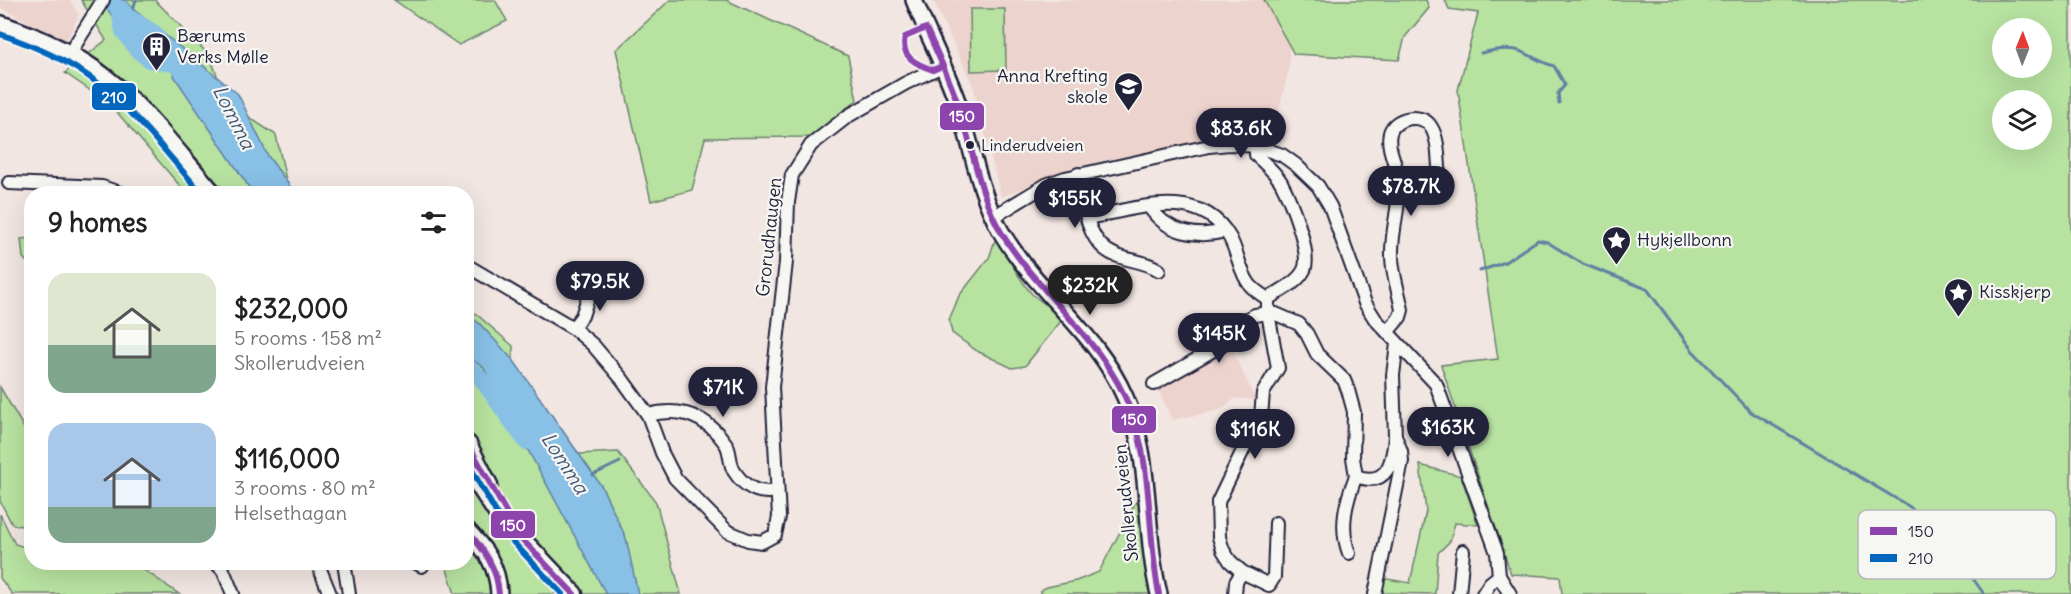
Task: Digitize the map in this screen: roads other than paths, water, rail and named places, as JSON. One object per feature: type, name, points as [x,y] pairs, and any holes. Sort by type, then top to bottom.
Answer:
[{"type":"main road","points":[[0,24],[45,40],[108,79],[207,186]]},
{"type":"main road","points":[[474,455],[520,537]]},
{"type":"main road","points":[[474,478],[502,521],[574,594]]},
{"type":"street","name":"Skollerudveien","points":[[914,0],[961,112],[993,217],[1027,269],[1102,357],[1125,396],[1138,431],[1149,545],[1159,594]]},
{"type":"street","points":[[70,54],[101,4]]},
{"type":"street","name":"Grorudhaugen","points":[[474,270],[573,328],[593,345],[648,415],[662,453],[675,478],[727,531],[748,540],[762,542],[775,535],[779,517],[772,387],[786,261],[788,202],[792,174],[811,145],[848,116],[942,66]]},
{"type":"street","points":[[1388,331],[1400,317],[1402,310],[1392,255],[1399,183],[1390,145],[1390,132],[1396,124],[1414,118],[1423,119],[1430,125],[1436,142],[1439,167]]},
{"type":"street","points":[[993,217],[1046,185],[1078,174],[1209,146],[1244,144],[1256,146],[1282,155],[1296,165],[1318,186],[1330,206],[1365,303],[1375,319],[1436,384],[1497,553],[1499,576],[1509,594]]},
{"type":"street","points":[[1256,146],[1256,155],[1280,181],[1295,218],[1306,262],[1298,278],[1268,299]]},
{"type":"street","points":[[1078,174],[1093,235],[1104,249],[1159,270]]},
{"type":"street","points":[[9,183],[79,186]]},
{"type":"street","points":[[1088,218],[1149,206],[1175,204],[1202,210],[1214,218],[1230,238],[1249,284],[1268,299]]},
{"type":"street","points":[[1149,206],[1159,220],[1168,226],[1201,234],[1225,231]]},
{"type":"street","points":[[573,328],[582,316],[594,279]]},
{"type":"street","points":[[1268,299],[1268,313],[1278,369],[1263,393],[1260,429],[1245,446],[1218,502],[1219,537],[1223,550],[1242,573],[1271,590],[1274,577],[1276,523]]},
{"type":"street","points":[[1154,384],[1222,345],[1232,337],[1247,317],[1268,313],[1276,314],[1299,324],[1317,354],[1344,380],[1354,412],[1353,458],[1356,476],[1343,520],[1344,541],[1349,553]]},
{"type":"street","points":[[1356,476],[1375,479],[1388,470],[1394,450],[1395,436],[1393,375],[1396,344]]},
{"type":"street","points":[[648,415],[666,411],[686,412],[711,428],[727,446],[733,470],[750,488],[765,494],[777,491]]},
{"type":"street","points":[[1375,594],[1402,461],[1395,436]]},
{"type":"street","points":[[474,537],[492,561],[499,594]]},
{"type":"street","points":[[1459,594],[1463,551]]},
{"type":"street","points":[[223,570],[233,594]]},
{"type":"street","points":[[320,570],[330,594]]},
{"type":"street","points":[[345,570],[349,594]]},
{"type":"street","points":[[1235,594],[1236,582],[1242,573]]},
{"type":"street","points":[[1483,594],[1490,583],[1499,576]]},
{"type":"water","points":[[99,0],[126,0],[133,9],[238,94],[268,156],[290,186],[248,186],[174,76],[167,43],[136,43]]},
{"type":"water","points":[[474,319],[514,361],[602,487],[626,538],[638,594],[606,594],[483,367],[474,361]]},
{"type":"waterway","name":"Lomma","points":[[112,0],[119,11],[155,33],[174,64],[187,73]]},
{"type":"waterway","points":[[132,12],[136,0]]},
{"type":"waterway","name":"Lomma","points":[[119,11],[123,31],[136,49],[149,60],[174,64]]},
{"type":"waterway","points":[[1481,53],[1516,50],[1554,66],[1565,85],[1558,93],[1559,103]]},
{"type":"waterway","points":[[1480,271],[1505,262],[1538,240],[1547,242],[1583,264],[1647,289],[1692,350],[1751,412],[1913,510]]},
{"type":"waterway","name":"Lomma","points":[[474,372],[526,442]]},
{"type":"waterway","points":[[593,475],[620,462]]},
{"type":"waterway","points":[[1973,579],[1984,594]]},
{"type":"place","name":"Bærums Verks Mølle","points":[[156,72]]},
{"type":"place","name":"Anna Krefting skole","points":[[1129,112]]},
{"type":"place","name":"Linderudveien","points":[[970,145]]},
{"type":"place","name":"Hykjellbonn","points":[[1616,266]]},
{"type":"place","name":"Kisskjerp","points":[[1958,318]]}]
